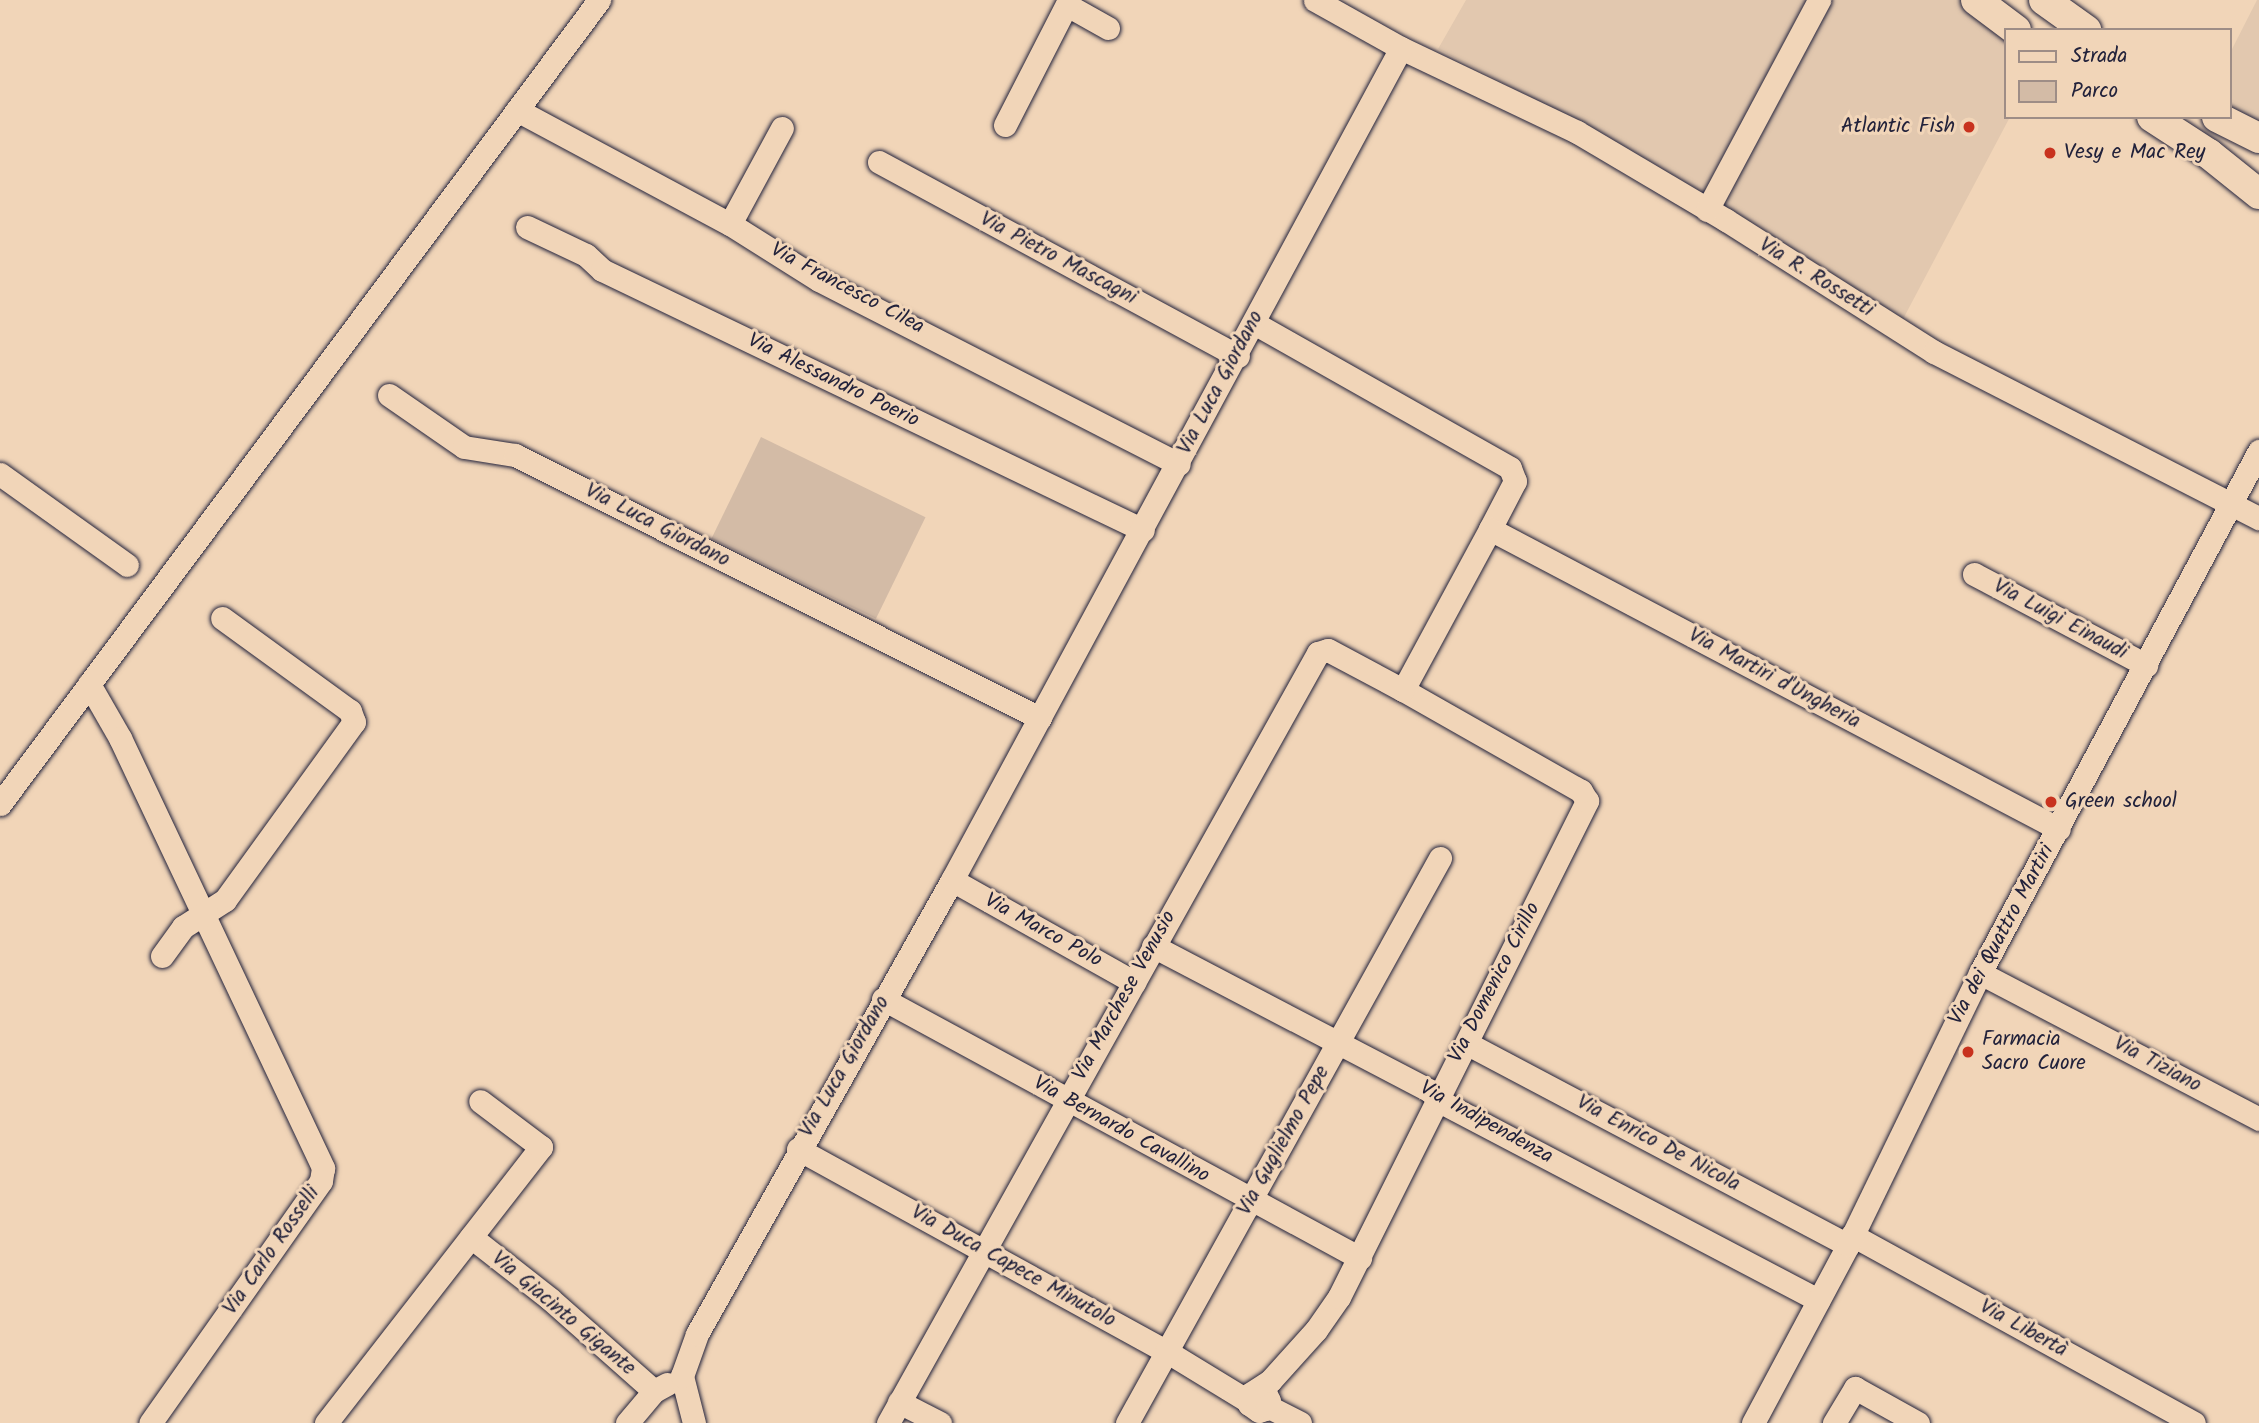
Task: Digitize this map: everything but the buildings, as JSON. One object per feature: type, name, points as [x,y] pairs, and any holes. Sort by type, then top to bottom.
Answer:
[{"type":"main road","points":[[1976,0],[2013,28]]},
{"type":"main road","points":[[2052,2],[2084,28]]},
{"type":"main road","points":[[2155,119],[2209,154],[2259,194]]},
{"type":"main road","points":[[2221,119],[2259,138]]},
{"type":"street","points":[[0,804],[599,0]]},
{"type":"street","name":"Via R. Rossetti","points":[[1315,0],[1401,48],[1577,132],[1934,352],[2029,403],[2234,503],[2259,518]]},
{"type":"street","points":[[1707,210],[1819,0]]},
{"type":"street","points":[[1005,125],[1068,3],[1108,28]]},
{"type":"street","name":"Via Luca Giordano","points":[[682,1376],[697,1334],[952,880],[1238,356],[1401,48]]},
{"type":"street","name":"Via Francesco Cilea","points":[[517,110],[730,224],[819,280],[1179,464]]},
{"type":"street","points":[[730,224],[782,128]]},
{"type":"street","name":"Via Pietro Mascagni","points":[[879,162],[1238,356]]},
{"type":"street","name":"Via Alessandro Poerio","points":[[527,227],[586,255],[602,270],[1143,530]]},
{"type":"street","points":[[1254,323],[1510,468],[1515,481],[1403,690]]},
{"type":"street","name":"Via Luca Giordano","points":[[388,395],[464,447],[515,455],[1040,718]]},
{"type":"street","name":"Via dei Quattro Martiri","points":[[1753,1423],[1850,1240],[1980,973],[2234,503],[2259,451]]},
{"type":"street","points":[[0,474],[127,565]]},
{"type":"street","name":"Via Martiri d'Ungheria","points":[[1490,530],[2059,830]]},
{"type":"street","name":"Via Luigi Einaudi","points":[[1974,574],[2146,665]]},
{"type":"street","points":[[162,956],[176,934],[225,900],[354,722],[350,711],[222,618]]},
{"type":"street","name":"Via Marchese Venusio","points":[[887,1423],[1320,651],[1328,650],[1403,690]]},
{"type":"street","name":"Via Carlo Rosselli","points":[[89,684],[120,738],[324,1175],[150,1423]]},
{"type":"street","name":"Via Domenico Cirillo","points":[[1258,1400],[1324,1321],[1360,1258],[1587,797],[1581,790],[1403,690]]},
{"type":"street","name":"Via Guglielmo Pepe","points":[[1127,1423],[1440,858]]},
{"type":"street","name":"Via Marco Polo","points":[[952,880],[1134,982]]},
{"type":"street","name":"Via Indipendenza","points":[[1153,946],[1339,1042],[1437,1097],[1443,1103],[1818,1300]]},
{"type":"street","name":"Via Tiziano","points":[[1980,973],[2259,1119]]},
{"type":"street","name":"Via Bernardo Cavallino","points":[[883,999],[1251,1202],[1360,1258]]},
{"type":"street","name":"Via Enrico De Nicola","points":[[1468,1044],[1850,1240]]},
{"type":"street","name":"Via Giacinto Gigante","points":[[326,1423],[541,1146],[480,1101]]},
{"type":"street","name":"Via Duca Capece Minutolo","points":[[799,1149],[1226,1386],[1300,1423]]},
{"type":"street","name":"Via Giacinto Gigante","points":[[471,1237],[550,1299],[654,1391]]},
{"type":"street","name":"Via Libertà","points":[[1850,1240],[2194,1423]]},
{"type":"street","points":[[627,1423],[654,1391],[682,1376],[694,1423]]},
{"type":"street","points":[[1834,1423],[1855,1388],[1918,1423]]},
{"type":"street","points":[[899,1402],[940,1423]]},
{"type":"shaded area","points":[[1466,0],[1961,0],[2004,31],[2004,119],[2009,119],[1893,338],[1586,150],[1596,131],[1438,49]]},
{"type":"shaded area","points":[[2259,0],[2259,131],[2231,118],[2231,51]]},
{"type":"green space","points":[[761,437],[925,517],[876,619],[711,539]]},
{"type":"place","name":"Atlantic Fish","points":[[1969,127]]},
{"type":"place","name":"Vesy e Mac Rey","points":[[2050,153]]},
{"type":"place","name":"Green school","points":[[2051,802]]},
{"type":"place","name":"Farmacia Sacro Cuore","points":[[1968,1052]]}]
